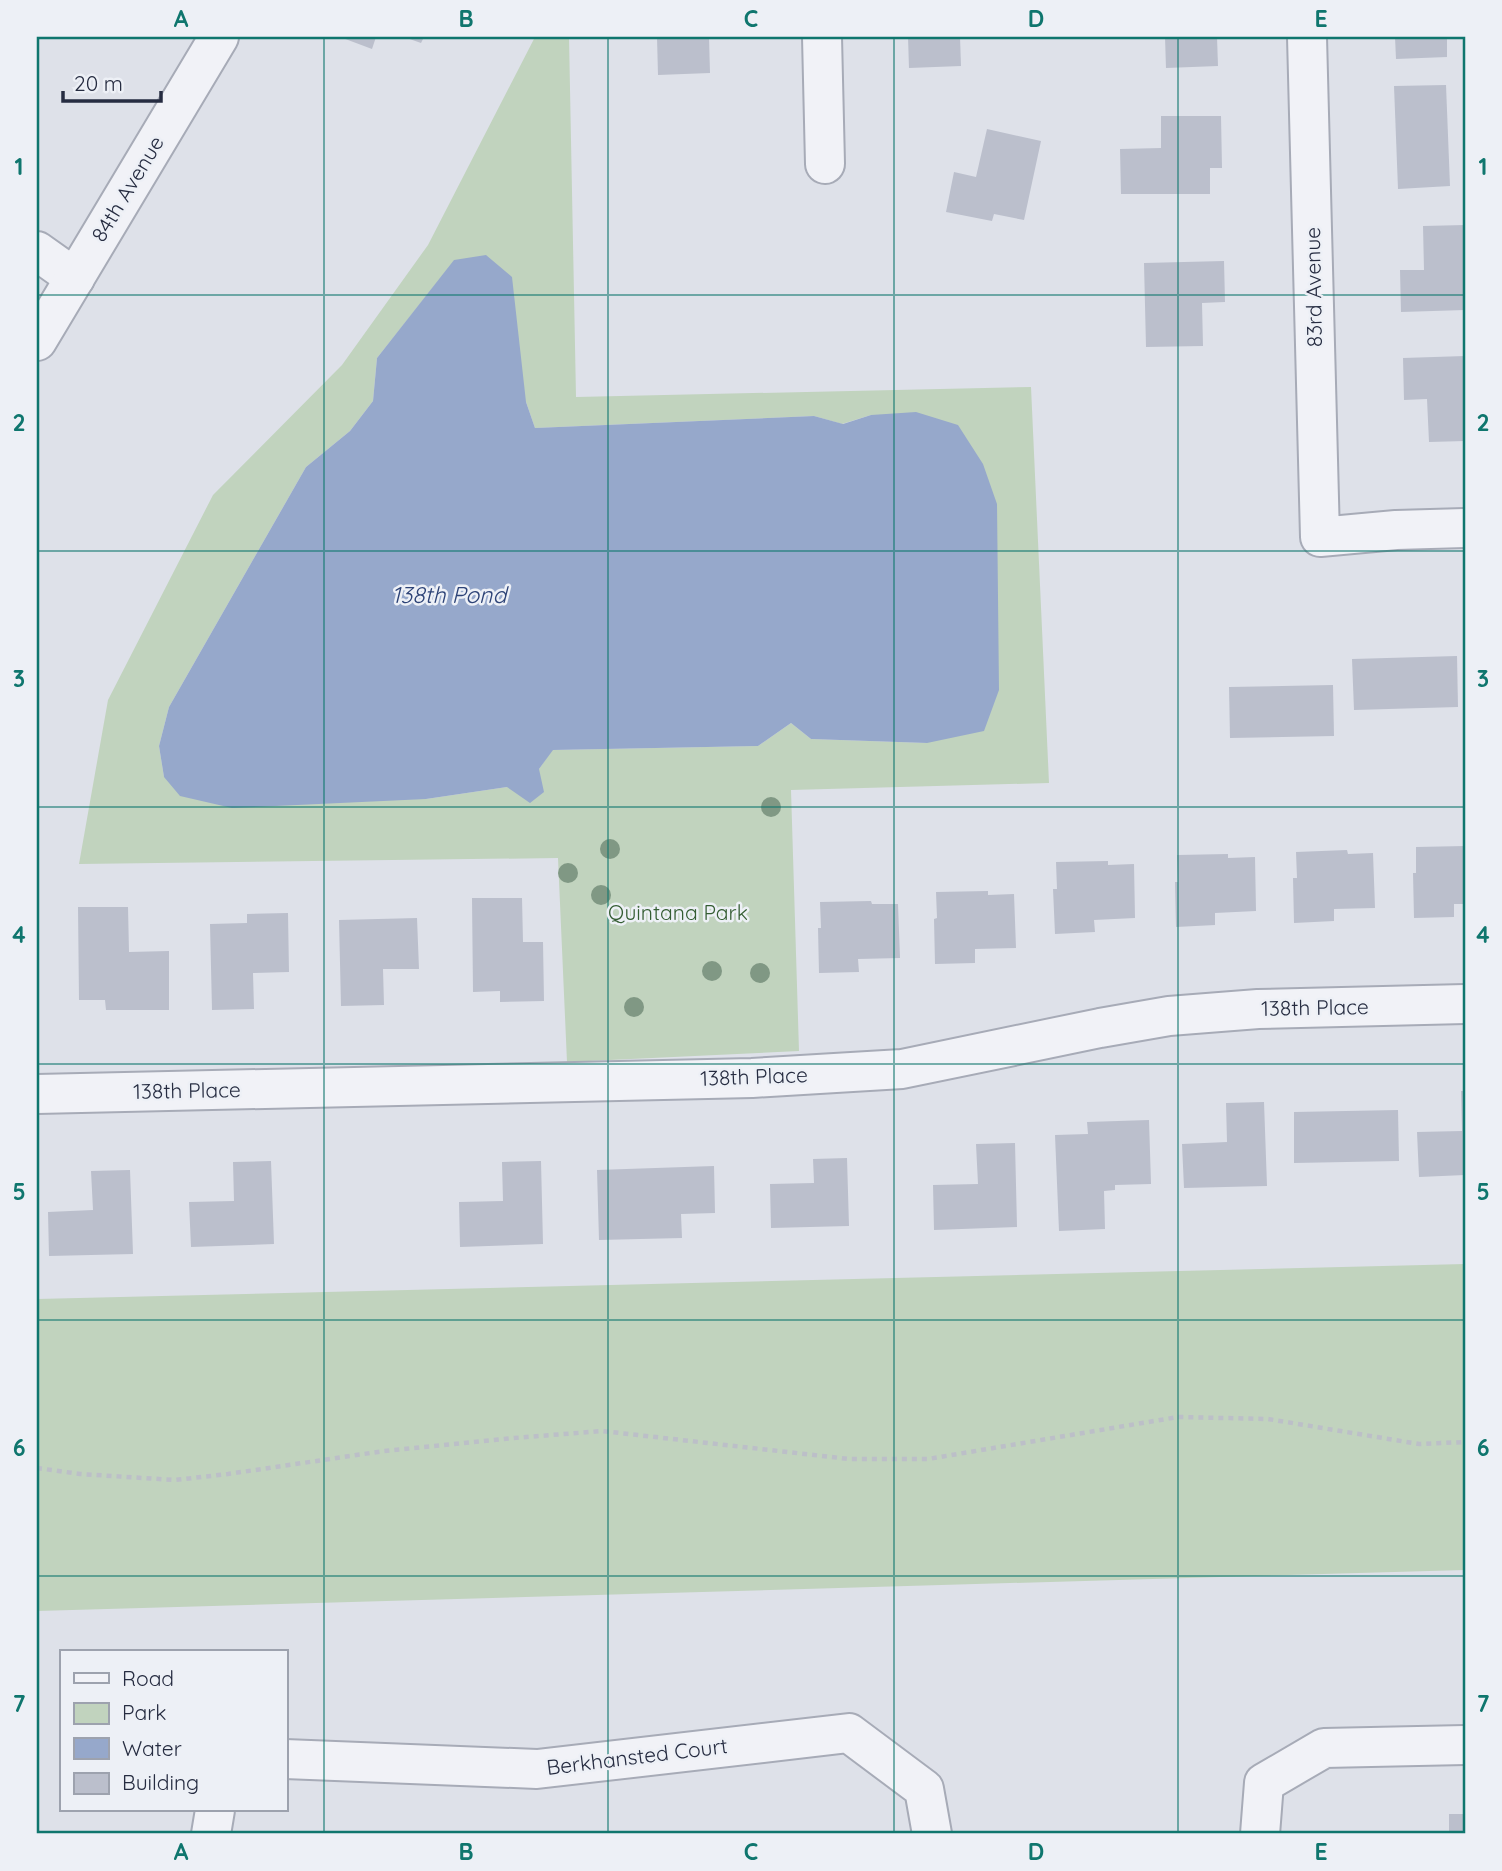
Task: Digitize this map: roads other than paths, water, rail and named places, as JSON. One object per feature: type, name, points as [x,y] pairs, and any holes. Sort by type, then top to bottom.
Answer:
[{"type":"street","name":"84th Avenue","points":[[37,341],[219,37]]},
{"type":"street","points":[[822,37],[825,164]]},
{"type":"street","name":"83rd Avenue","points":[[1307,37],[1320,537],[1396,530],[1465,528]]},
{"type":"street","points":[[37,251],[75,278]]},
{"type":"street","name":"138th Place","points":[[37,1094],[752,1078],[888,1070],[1169,1016],[1258,1009],[1465,1004]]},
{"type":"street","name":"Berkhansted Court","points":[[287,1759],[537,1769],[849,1733],[925,1789],[932,1834]]},
{"type":"street","points":[[1260,1834],[1264,1783],[1324,1748],[1465,1745]]},
{"type":"street","points":[[211,1834],[215,1812]]},
{"type":"water","name":"138th Pond","points":[[486,255],[512,277],[526,402],[535,428],[814,416],[843,424],[871,415],[916,412],[958,425],[983,464],[997,504],[999,690],[984,731],[927,743],[811,739],[791,723],[758,746],[553,750],[539,769],[544,792],[530,803],[507,787],[426,799],[232,808],[180,796],[164,777],[159,746],[169,707],[306,467],[350,431],[373,401],[377,358],[454,260]]},
{"type":"park label","name":"Quintana Park","points":[[678,913]]}]
